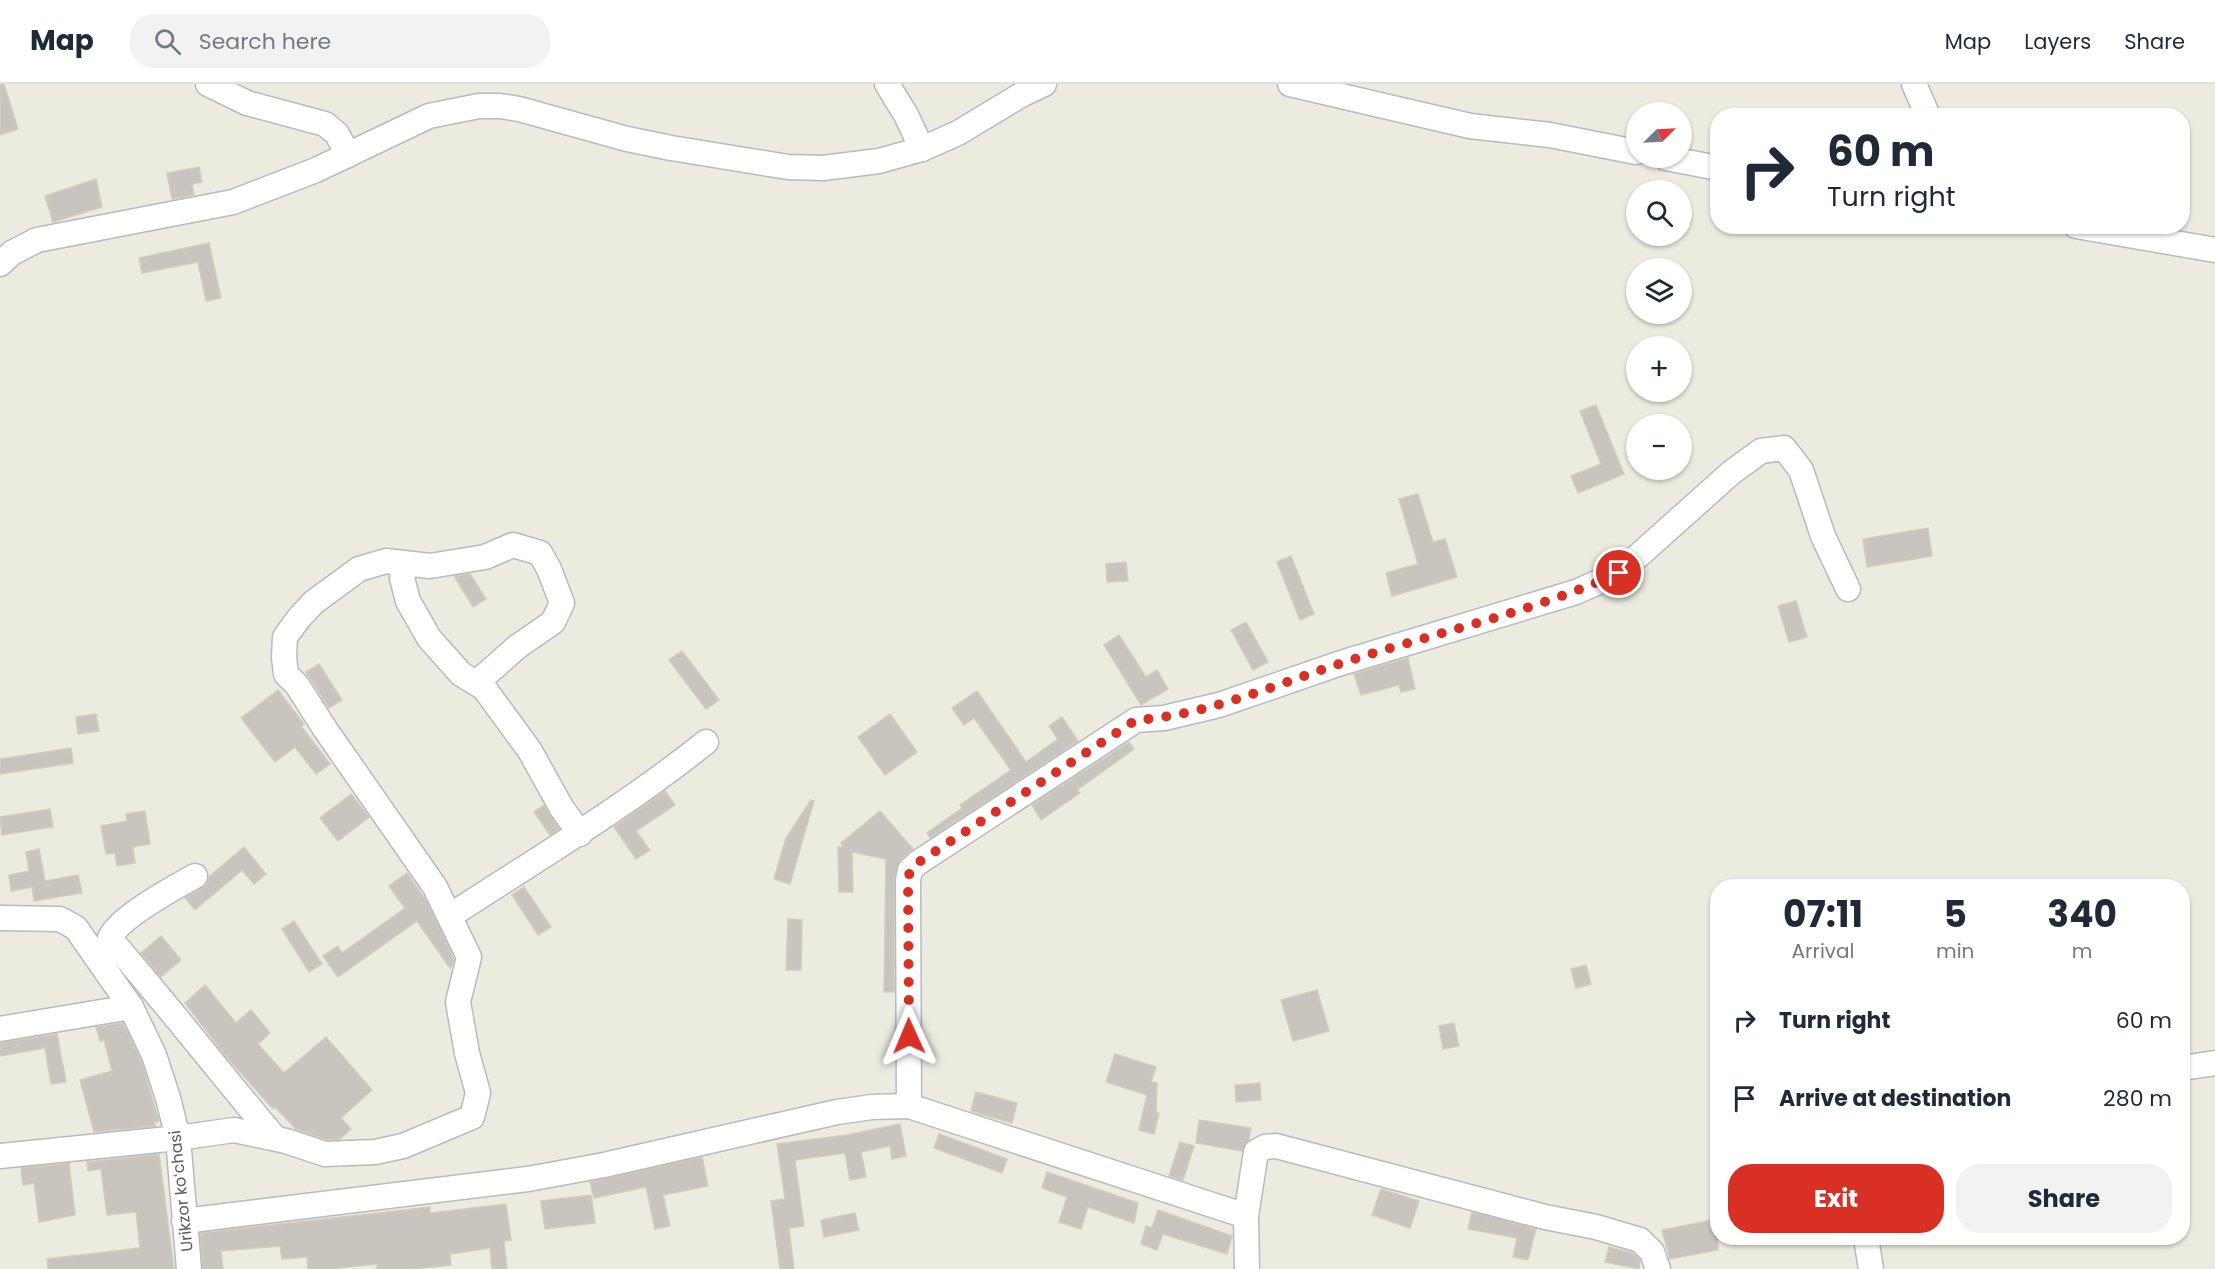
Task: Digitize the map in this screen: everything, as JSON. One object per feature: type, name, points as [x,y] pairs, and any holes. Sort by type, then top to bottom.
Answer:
[{"type":"street","points":[[208,84],[247,103],[325,124],[337,134],[348,155]]},
{"type":"street","points":[[887,84],[906,115],[922,149]]},
{"type":"street","points":[[0,264],[12,253],[37,240],[233,202],[316,170],[429,116],[479,106],[500,106],[638,142],[788,167],[823,168],[879,161],[922,149],[958,133],[1021,94],[1044,84]]},
{"type":"street","points":[[1290,84],[1454,123],[1561,137],[1626,150]]},
{"type":"street","points":[[1914,84],[1924,108]]},
{"type":"street","points":[[1692,163],[1710,166]]},
{"type":"street","points":[[2122,234],[2215,250]]},
{"type":"street","points":[[909,1106],[908,881],[910,870],[1136,720],[1164,718],[1219,705],[1341,663],[1576,592],[1619,573],[1732,472],[1761,451],[1784,448],[1802,470],[1823,536],[1848,589]]},
{"type":"street","points":[[0,1156],[234,1130],[275,1138],[326,1154],[375,1152],[403,1146],[472,1117],[477,1093],[458,1002],[469,957],[435,887],[297,685],[286,674],[285,637],[314,602],[359,569],[386,561],[430,566],[485,558],[513,545],[540,553],[549,569],[561,603],[553,622],[517,646],[482,678],[484,688]]},
{"type":"street","points":[[406,564],[402,578],[408,602],[429,638],[461,674],[484,688],[530,751],[561,807],[580,834]]},
{"type":"street","points":[[450,915],[580,834],[661,778],[706,742]]},
{"type":"street","points":[[107,973],[110,939],[127,920],[162,895],[195,876]]},
{"type":"street","name":"Urikzor koʻchasi","points":[[0,918],[60,919],[76,928],[131,1007],[154,1055],[178,1138],[189,1269]]},
{"type":"street","points":[[110,939],[173,1012],[275,1138]]},
{"type":"street","points":[[0,1029],[131,1007]]},
{"type":"street","points":[[2190,1067],[2215,1063]]},
{"type":"street","points":[[184,1221],[528,1179],[837,1112],[872,1107],[909,1106],[1246,1216]]},
{"type":"street","points":[[1246,1269],[1246,1216],[1256,1152],[1264,1147],[1276,1146],[1640,1240],[1652,1252],[1658,1269]]},
{"type":"street","points":[[1867,1245],[1871,1269]]},
{"type":"building","points":[[0,84],[4,84],[18,129],[0,135]]},
{"type":"building","points":[[199,167],[202,182],[192,184],[194,195],[172,199],[167,173]]},
{"type":"building","points":[[96,179],[102,207],[53,222],[45,196]]},
{"type":"building","points":[[209,243],[221,298],[206,301],[198,262],[142,273],[139,258]]},
{"type":"building","points":[[1596,405],[1624,474],[1578,493],[1571,476],[1601,464],[1580,411]]},
{"type":"building","points":[[1418,494],[1433,542],[1445,539],[1457,577],[1392,596],[1386,573],[1418,564],[1399,499]]},
{"type":"building","points":[[1928,528],[1932,556],[1867,567],[1863,539]]},
{"type":"building","points":[[1291,556],[1314,614],[1300,620],[1277,562]]},
{"type":"building","points":[[1126,562],[1128,581],[1107,582],[1106,564]]},
{"type":"building","points":[[470,574],[486,599],[473,607],[454,576]]},
{"type":"building","points":[[1796,601],[1807,637],[1789,642],[1778,606]]},
{"type":"building","points":[[1246,622],[1268,662],[1253,670],[1231,630]]},
{"type":"building","points":[[1119,635],[1146,677],[1157,670],[1168,689],[1141,705],[1104,645]]},
{"type":"building","points":[[682,651],[719,700],[706,709],[669,660]]},
{"type":"building","points":[[1408,658],[1415,689],[1401,692],[1399,685],[1361,695],[1354,674]]},
{"type":"building","points":[[319,664],[342,700],[329,708],[306,672]]},
{"type":"building","points":[[278,690],[304,724],[301,726],[330,764],[316,774],[295,747],[275,762],[241,718]]},
{"type":"building","points":[[977,691],[1026,762],[1058,739],[1049,726],[1062,717],[1078,741],[930,838],[927,833],[962,808],[960,805],[1011,770],[974,718],[964,725],[952,708]]},
{"type":"building","points":[[96,714],[99,731],[78,734],[76,717]]},
{"type":"building","points":[[890,714],[917,752],[885,775],[858,737]]},
{"type":"building","points":[[1129,742],[1134,749],[1077,790],[1080,793],[1041,820],[1032,805]]},
{"type":"building","points":[[71,748],[73,763],[0,774],[0,759]]},
{"type":"building","points":[[665,791],[675,805],[636,831],[650,850],[636,859],[614,827]]},
{"type":"building","points":[[351,794],[369,817],[338,841],[320,818]]},
{"type":"building","points":[[811,800],[814,801],[790,884],[774,879],[786,838]]},
{"type":"building","points":[[544,805],[559,829],[550,835],[534,812]]},
{"type":"building","points":[[50,809],[53,827],[2,835],[0,817]]},
{"type":"building","points":[[145,811],[150,844],[133,847],[135,863],[117,866],[115,853],[106,854],[101,826],[127,821],[126,814]]},
{"type":"building","points":[[880,811],[913,849],[900,860],[894,879],[894,992],[884,992],[886,859],[852,852],[853,892],[839,892],[838,847],[844,847],[841,843]]},
{"type":"building","points":[[244,847],[266,874],[254,884],[242,870],[195,910],[185,898],[207,884],[209,877]]},
{"type":"building","points":[[39,849],[45,881],[78,875],[82,893],[34,901],[32,887],[11,891],[9,875],[29,871],[26,852]]},
{"type":"building","points":[[407,873],[427,902],[454,959],[452,966],[450,968],[417,921],[338,977],[323,956],[338,946],[342,953],[405,908],[389,886]]},
{"type":"building","points":[[524,887],[551,927],[538,935],[512,895]]},
{"type":"building","points":[[788,919],[802,920],[801,970],[786,970]]},
{"type":"building","points":[[294,921],[322,964],[309,972],[282,929]]},
{"type":"building","points":[[161,936],[181,960],[161,977],[141,953]]},
{"type":"building","points":[[1586,965],[1591,984],[1576,988],[1571,969]]},
{"type":"building","points":[[205,985],[236,1023],[251,1010],[270,1033],[258,1044],[284,1073],[326,1037],[372,1090],[341,1118],[351,1129],[340,1139],[327,1140],[296,1129],[275,1107],[273,1109],[225,1055],[185,1003]]},
{"type":"building","points":[[1317,990],[1329,1031],[1293,1041],[1281,1000]]},
{"type":"building","points":[[123,1023],[141,1060],[159,1121],[155,1122],[155,1126],[94,1132],[80,1080],[112,1071],[104,1040],[100,1041],[96,1027]]},
{"type":"building","points":[[1454,1023],[1459,1046],[1443,1049],[1439,1026]]},
{"type":"building","points":[[57,1034],[66,1082],[51,1084],[45,1048],[0,1056],[0,1043]]},
{"type":"building","points":[[1115,1054],[1156,1067],[1151,1082],[1157,1083],[1156,1113],[1159,1113],[1154,1134],[1139,1130],[1147,1095],[1106,1082]]},
{"type":"building","points":[[1260,1083],[1261,1100],[1236,1102],[1235,1085]]},
{"type":"building","points":[[976,1092],[1017,1103],[1012,1123],[971,1111]]},
{"type":"building","points":[[1199,1120],[1251,1128],[1249,1140],[1242,1151],[1196,1143]]},
{"type":"building","points":[[900,1124],[906,1156],[892,1159],[890,1146],[861,1152],[866,1177],[850,1180],[845,1153],[795,1160],[804,1226],[789,1228],[794,1269],[780,1269],[771,1201],[785,1199],[777,1144],[847,1135]]},
{"type":"building","points":[[939,1134],[1007,1159],[1002,1173],[934,1148]]},
{"type":"building","points":[[1180,1142],[1194,1146],[1183,1180],[1169,1176]]},
{"type":"building","points":[[159,1154],[174,1269],[48,1269],[47,1259],[140,1248],[136,1212],[107,1215],[101,1169],[88,1171],[87,1162]]},
{"type":"building","points":[[702,1157],[708,1186],[663,1195],[670,1226],[655,1229],[646,1187],[594,1198],[590,1182]]},
{"type":"building","points":[[69,1163],[75,1215],[39,1222],[34,1183],[23,1185],[21,1168]]},
{"type":"building","points":[[1047,1172],[1138,1203],[1134,1223],[1088,1207],[1081,1229],[1059,1222],[1067,1197],[1042,1188]]},
{"type":"building","points":[[1381,1189],[1419,1201],[1410,1228],[1372,1215]]},
{"type":"building","points":[[591,1195],[595,1223],[545,1229],[541,1201]]},
{"type":"building","points":[[506,1204],[511,1240],[504,1241],[507,1269],[492,1269],[490,1248],[450,1254],[451,1265],[413,1269],[377,1269],[377,1264],[308,1269],[307,1257],[282,1259],[280,1246],[221,1251],[223,1269],[203,1269],[200,1233],[430,1207],[430,1213]]},
{"type":"building","points":[[1158,1210],[1232,1236],[1227,1254],[1163,1234],[1157,1250],[1141,1244],[1146,1226],[1152,1228]]},
{"type":"building","points":[[1472,1212],[1536,1229],[1528,1260],[1513,1257],[1517,1238],[1468,1229]]},
{"type":"building","points":[[855,1213],[859,1230],[824,1237],[821,1220]]},
{"type":"building","points":[[1710,1221],[1710,1245],[1718,1245],[1718,1250],[1670,1259],[1662,1230]]},
{"type":"building","points":[[1609,1247],[1632,1253],[1640,1260],[1639,1269],[1605,1262]]},
{"type":"route","points":[[909,1036],[908,881],[910,870],[978,823],[1136,720],[1164,718],[1219,705],[1341,663],[1576,592],[1619,573]]}]
